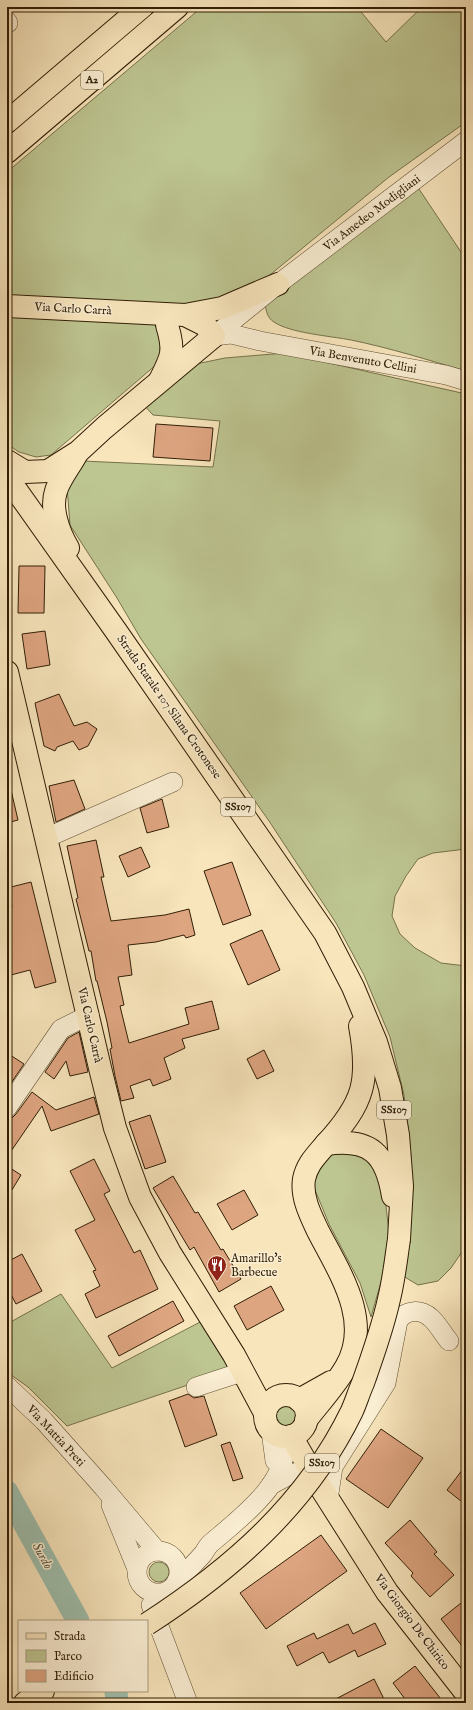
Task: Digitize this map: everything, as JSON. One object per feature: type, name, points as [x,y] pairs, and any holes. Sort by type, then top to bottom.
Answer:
[{"type":"main road","name":"A2","points":[[7,122],[142,7]]},
{"type":"main road","name":"A2","points":[[7,152],[177,7]]},
{"type":"main road","points":[[160,380],[171,358],[172,340],[176,320],[222,308],[278,284]]},
{"type":"main road","name":"Via Carlo Carrà","points":[[7,306],[140,312],[205,325],[214,336]]},
{"type":"main road","points":[[7,461],[25,472],[48,470],[78,452],[160,380],[214,336]]},
{"type":"main road","points":[[78,452],[56,491],[54,510],[62,538],[116,631]]},
{"type":"main road","name":"Strada Statale 107 Silana Crotonese","points":[[7,477],[116,631],[325,933],[353,987],[376,1042],[390,1088],[398,1135],[402,1186],[399,1239],[390,1298],[374,1355],[352,1410],[325,1459],[290,1506],[257,1541],[218,1575],[148,1623]]},
{"type":"main road","name":"Via Carlo Carrà","points":[[7,672],[12,723],[46,838],[115,1128],[140,1197],[170,1254],[238,1363],[268,1388],[288,1420]]},
{"type":"main road","points":[[324,1494],[309,1447],[288,1420],[339,1377],[347,1366],[354,1348],[357,1330],[355,1310],[346,1287],[307,1208],[304,1180],[309,1163],[348,1120],[358,1102],[364,1076],[363,1046],[353,987]]},
{"type":"main road","points":[[326,1144],[343,1142],[361,1144],[372,1151],[383,1162],[390,1178],[399,1239]]},
{"type":"main road","name":"Via Giorgio De Chirico","points":[[288,1420],[310,1470],[387,1592],[466,1693]]},
{"type":"main road","points":[[25,1703],[42,1692]]},
{"type":"street","name":"Via Amedeo Modigliani","points":[[214,336],[278,284],[466,141]]},
{"type":"street","points":[[241,314],[249,329],[260,341]]},
{"type":"street","name":"Via Benvenuto Cellini","points":[[214,336],[225,340],[260,341],[446,375],[466,381]]},
{"type":"street","name":"Via Benvenuto Cellini","points":[[188,357],[218,349],[260,341]]},
{"type":"street","points":[[46,838],[173,782]]},
{"type":"street","points":[[7,1108],[61,1029],[88,1015]]},
{"type":"street","points":[[324,1494],[333,1468],[386,1383],[398,1321],[401,1316],[413,1311],[425,1314],[432,1319],[449,1341]]},
{"type":"street","points":[[196,1386],[238,1363]]},
{"type":"street","name":"Via Mattia Preti","points":[[7,1386],[44,1421],[103,1487],[160,1551],[175,1560],[179,1573],[162,1587],[138,1580],[137,1569],[103,1487]]},
{"type":"street","points":[[271,1485],[275,1459],[288,1420]]},
{"type":"street","points":[[188,1703],[170,1659],[162,1587],[227,1531],[271,1485],[293,1473],[310,1470]]},
{"type":"street","points":[[137,1569],[144,1556],[160,1551],[188,1550],[209,1545]]},
{"type":"green space","points":[[202,7],[357,7],[386,42],[422,7],[466,7],[466,122],[389,177],[265,279],[195,308],[7,301],[7,172]]},
{"type":"green space","points":[[417,186],[463,255],[466,278],[466,371],[366,343],[290,329],[274,322],[268,316],[265,303]]},
{"type":"green space","points":[[7,312],[147,321],[159,326],[164,338],[157,364],[51,455],[36,457],[19,452],[7,444]]},
{"type":"green space","points":[[285,353],[466,394],[466,849],[433,853],[418,859],[406,876],[395,896],[392,916],[400,934],[415,948],[441,963],[466,966],[466,1246],[451,1268],[438,1281],[418,1285],[403,1276],[411,1216],[411,1156],[404,1095],[390,1037],[364,975],[336,923],[269,821],[141,639],[117,598],[70,525],[67,486],[83,461],[213,467],[220,421],[153,415],[142,403],[191,365],[225,358]]},
{"type":"green space","points":[[358,1151],[383,1179],[389,1233],[389,1254],[371,1317],[360,1283],[329,1224],[313,1185],[315,1166],[333,1152]]},
{"type":"green space","points":[[61,1294],[112,1368],[204,1320],[232,1370],[67,1426],[28,1387],[7,1372],[7,1324]]},
{"type":"green space","points":[[286,1403],[295,1406],[298,1415],[295,1424],[286,1427],[277,1424],[274,1415],[277,1406]]},
{"type":"green space","points":[[155,1562],[163,1562],[169,1568],[169,1576],[163,1582],[155,1582],[149,1576],[149,1568]]},
{"type":"building","points":[[156,424],[213,428],[210,461],[153,457]]},
{"type":"building","points":[[19,566],[45,566],[44,613],[18,613]]},
{"type":"building","points":[[45,631],[50,665],[27,669],[22,634]]},
{"type":"building","points":[[59,694],[74,726],[87,722],[97,729],[88,746],[79,750],[73,741],[57,747],[55,751],[44,746],[35,703]]},
{"type":"building","points":[[74,780],[85,809],[56,822],[49,786]]},
{"type":"building","points":[[7,790],[11,790],[18,820],[7,823]]},
{"type":"building","points":[[162,799],[169,827],[147,833],[140,808]]},
{"type":"building","points":[[96,840],[104,877],[101,877],[111,921],[165,915],[189,909],[195,935],[186,938],[184,935],[156,942],[128,945],[132,975],[118,977],[124,1005],[120,1006],[129,1043],[189,1024],[185,1008],[212,1001],[219,1029],[182,1039],[185,1048],[164,1058],[171,1079],[153,1086],[150,1079],[130,1086],[134,1098],[121,1101],[110,1049],[112,1048],[107,1022],[96,981],[91,951],[89,951],[76,899],[78,898],[67,846]]},
{"type":"building","points":[[141,847],[150,867],[128,877],[119,856]]},
{"type":"building","points":[[232,862],[251,915],[223,925],[204,871]]},
{"type":"building","points":[[31,882],[56,982],[35,988],[30,970],[7,976],[7,909],[12,907],[7,888]]},
{"type":"building","points":[[262,930],[280,970],[248,985],[230,944]]},
{"type":"building","points":[[79,1032],[88,1072],[70,1076],[66,1061],[54,1079],[45,1072],[68,1038]]},
{"type":"building","points":[[264,1050],[274,1071],[257,1079],[247,1059]]},
{"type":"building","points":[[7,1053],[24,1064],[7,1089]]},
{"type":"building","points":[[32,1092],[56,1110],[94,1097],[99,1114],[51,1131],[42,1106],[7,1157],[7,1119],[12,1118],[16,1114]]},
{"type":"building","points":[[150,1115],[166,1162],[145,1169],[129,1122]]},
{"type":"building","points":[[94,1159],[110,1191],[104,1194],[134,1253],[140,1250],[158,1289],[96,1318],[85,1294],[100,1286],[93,1271],[96,1270],[75,1230],[95,1220],[70,1171]]},
{"type":"building","points":[[7,1166],[21,1175],[7,1198]]},
{"type":"building","points":[[173,1176],[195,1213],[198,1212],[241,1279],[219,1292],[194,1247],[190,1250],[153,1188]]},
{"type":"building","points":[[244,1190],[258,1215],[232,1230],[217,1204]]},
{"type":"building","points":[[22,1254],[42,1291],[16,1304],[7,1287],[7,1262]]},
{"type":"building","points":[[271,1286],[284,1310],[247,1330],[234,1306]]},
{"type":"building","points":[[173,1301],[184,1321],[119,1356],[108,1336]]},
{"type":"building","points":[[188,1394],[194,1398],[204,1396],[217,1435],[185,1447],[169,1401]]},
{"type":"building","points":[[381,1429],[423,1458],[388,1508],[346,1479]]},
{"type":"building","points":[[230,1442],[243,1478],[233,1481],[221,1445]]},
{"type":"building","points":[[466,1465],[466,1505],[447,1490]]},
{"type":"building","points":[[410,1520],[437,1552],[434,1554],[454,1575],[430,1597],[411,1576],[413,1573],[385,1543]]},
{"type":"building","points":[[321,1535],[347,1571],[266,1629],[240,1593]]},
{"type":"building","points":[[466,1599],[466,1651],[441,1619]]},
{"type":"building","points":[[375,1623],[386,1644],[358,1657],[355,1650],[329,1663],[323,1652],[297,1666],[287,1646],[314,1633],[317,1639],[348,1624],[353,1634]]},
{"type":"building","points":[[415,1666],[444,1703],[408,1703],[393,1683]]},
{"type":"building","points":[[374,1679],[386,1703],[328,1703]]},
{"type":"waterway","name":"Surdo","points":[[7,1492],[77,1620]]},
{"type":"waterway","name":"Surdo","points":[[116,1692],[117,1703]]},
{"type":"place","name":"Amarillo's Barbecue","points":[[217,1282]]}]
